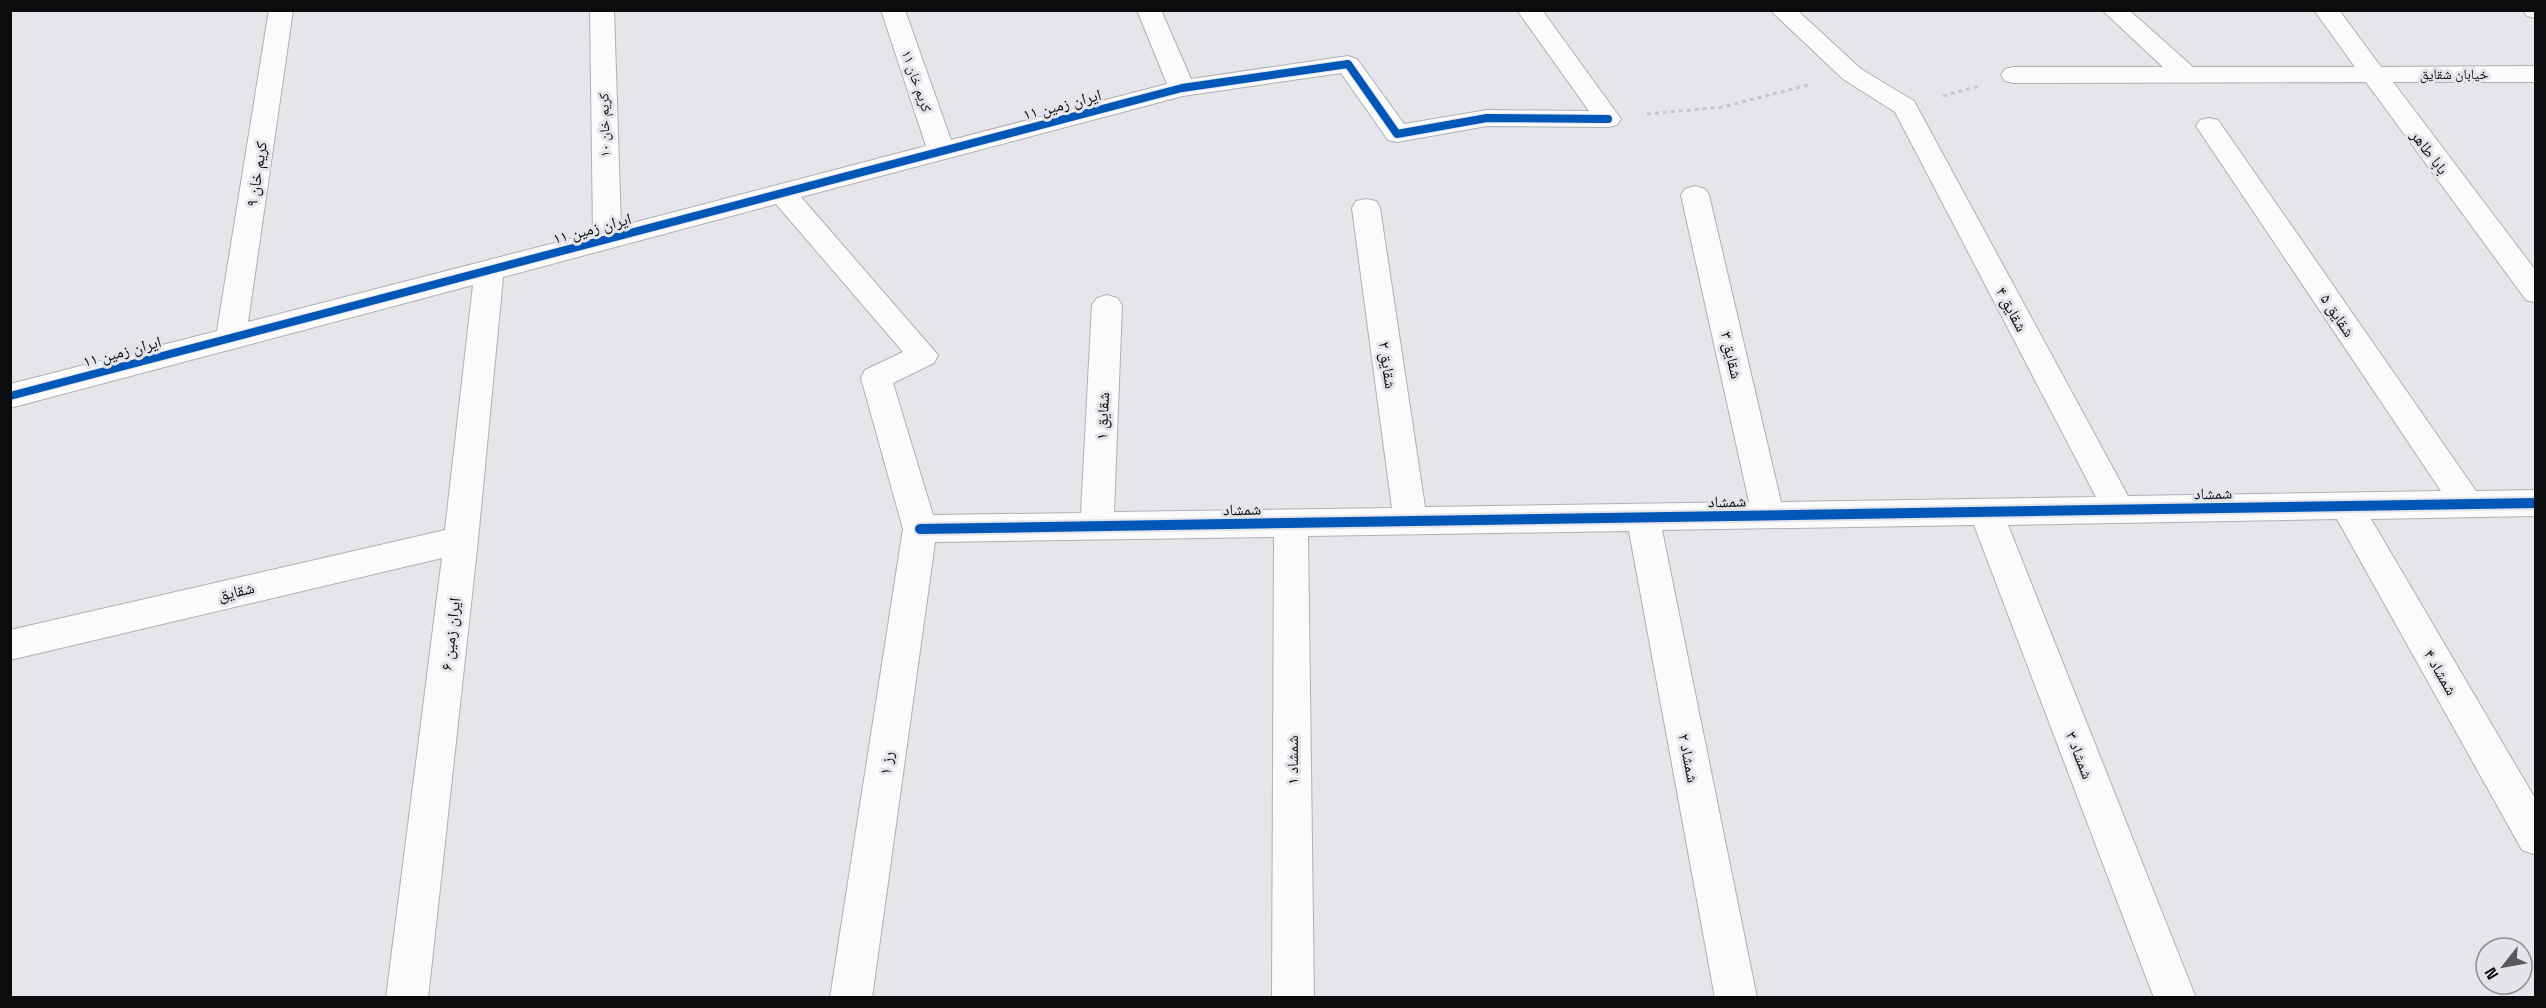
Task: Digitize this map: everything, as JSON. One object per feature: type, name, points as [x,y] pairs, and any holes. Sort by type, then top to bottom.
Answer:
[{"type":"street","name":"کریم خان ۹","points":[[231,338],[281,10]]},
{"type":"street","name":"کریم خان ۱۰","points":[[602,10],[607,239]]},
{"type":"street","name":"کریم خان ۱۱","points":[[894,10],[941,151]]},
{"type":"street","points":[[1149,10],[1182,88]]},
{"type":"street","points":[[1529,10],[1608,118]]},
{"type":"street","points":[[1782,10],[1852,74],[1905,107]]},
{"type":"street","points":[[2114,10],[2186,74]]},
{"type":"street","name":"بابا طاهر","points":[[2326,10],[2535,293]]},
{"type":"street","name":"ایران زمین ۱۱","points":[[10,396],[1182,88],[1348,64],[1397,134],[1487,118],[1608,118]]},
{"type":"street","name":"خیابان شقایق","points":[[2014,75],[2535,74]]},
{"type":"street","name":"شقایق ۴","points":[[1905,107],[2119,510]]},
{"type":"street","name":"شقایق ۵","points":[[2209,126],[2467,504]]},
{"type":"street","points":[[782,193],[923,355],[876,378],[920,529]]},
{"type":"street","name":"شقایق ۳","points":[[1695,195],[1767,515]]},
{"type":"street","name":"شقایق ۲","points":[[1366,208],[1410,521]]},
{"type":"street","name":"ایران زمین ۶","points":[[407,998],[461,540],[489,270]]},
{"type":"street","name":"شقایق ۱","points":[[1097,526],[1107,305]]},
{"type":"street","name":"شمشاد","points":[[920,529],[2535,503]]},
{"type":"street","name":"شمشاد ۴","points":[[2346,506],[2535,837]]},
{"type":"street","name":"شمشاد ۳","points":[[1986,512],[2175,998]]},
{"type":"street","name":"شمشاد ۲","points":[[1643,518],[1736,998]]},
{"type":"street","name":"شمشاد ۱","points":[[1291,523],[1293,998]]},
{"type":"street","name":"رز ۱","points":[[851,998],[920,529]]},
{"type":"street","name":"شقایق","points":[[10,645],[461,540]]},
{"type":"path","points":[[1608,118],[1723,106],[1852,74]]},
{"type":"path","points":[[1905,107],[2014,75]]},
{"type":"cycle path","points":[[10,396],[1182,88],[1348,64],[1397,134],[1487,118],[1608,119]]},
{"type":"cycle path","points":[[920,529],[2536,503]]}]
